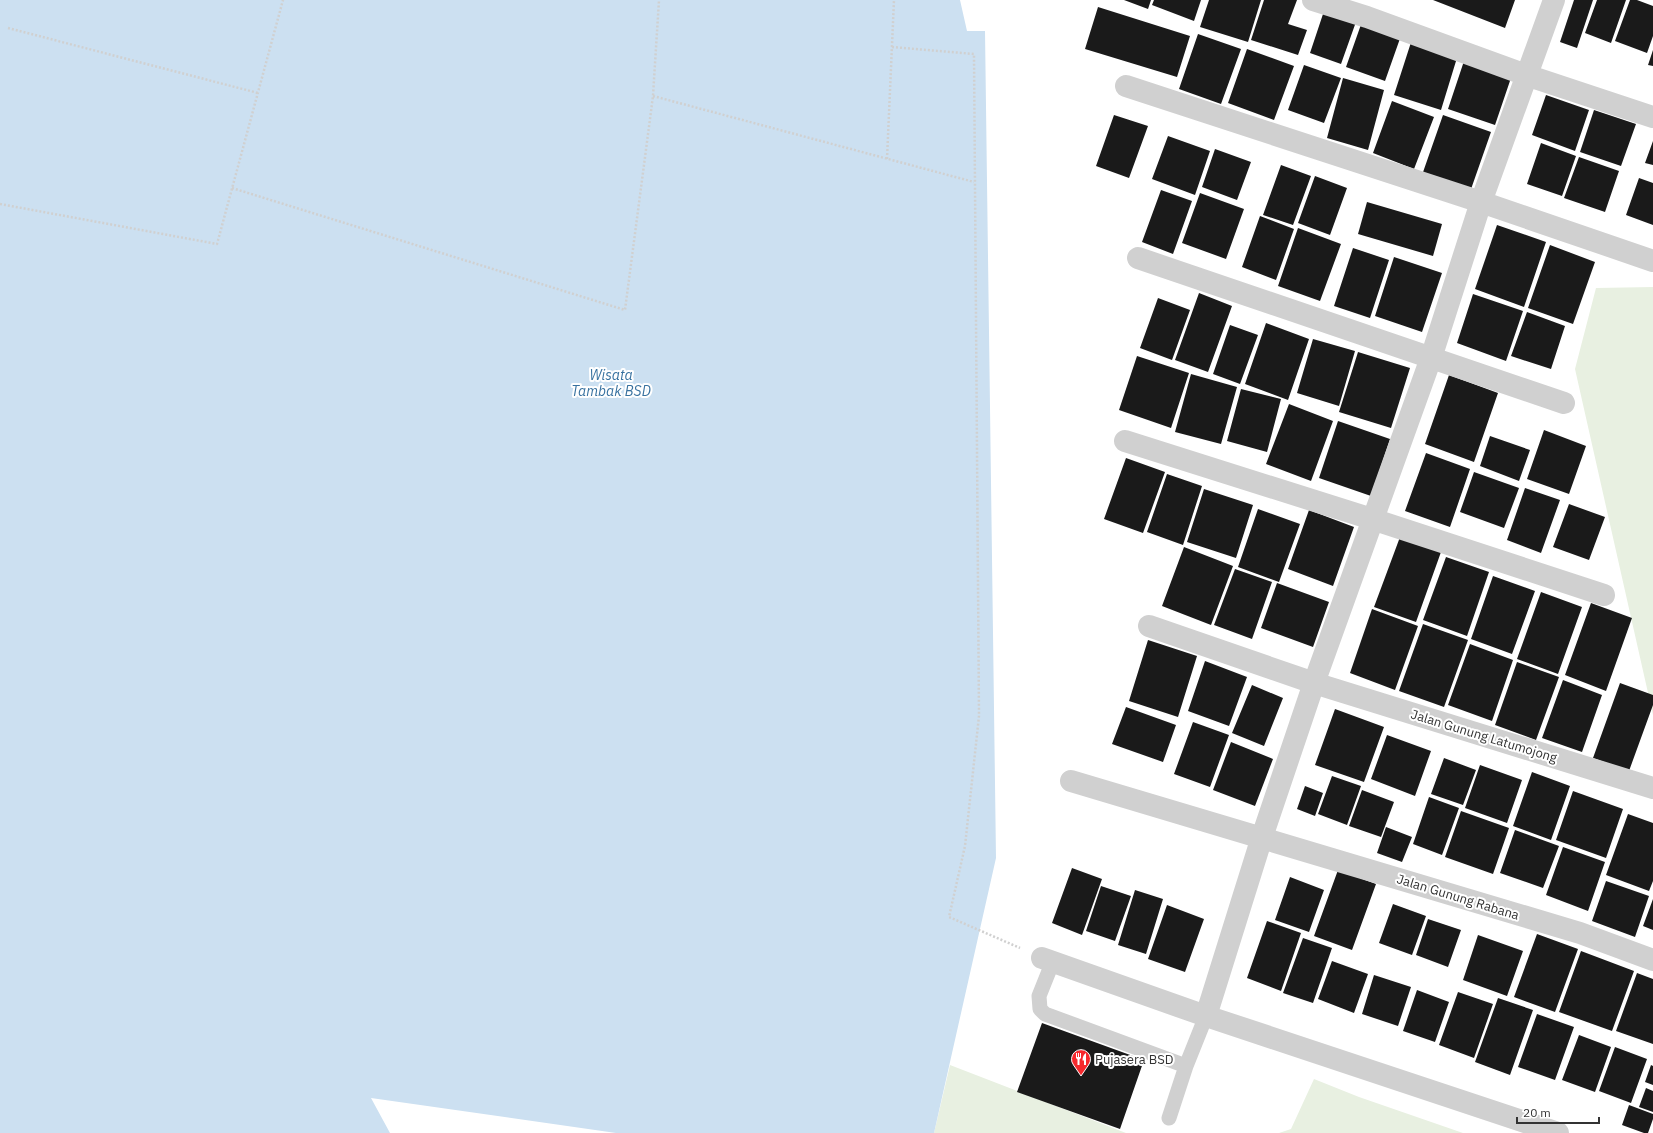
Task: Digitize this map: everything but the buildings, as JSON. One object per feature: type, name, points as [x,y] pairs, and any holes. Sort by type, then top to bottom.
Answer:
[{"type":"street","points":[[1313,0],[1367,17],[1526,75],[1653,117]]},
{"type":"street","points":[[1206,1016],[1262,837],[1314,683],[1431,358],[1481,202],[1554,0]]},
{"type":"street","points":[[1126,86],[1481,202],[1653,261]]},
{"type":"street","points":[[1138,258],[1564,403]]},
{"type":"street","points":[[1124,441],[1372,519],[1604,595]]},
{"type":"street","name":"Jalan Gunung Latumojong","points":[[1149,626],[1314,683],[1653,788]]},
{"type":"street","name":"Jalan Gunung Rabana","points":[[1071,781],[1580,933],[1653,960]]},
{"type":"street","points":[[1048,960],[1206,1016],[1558,1133]]},
{"type":"lane","points":[[1048,960],[1039,996],[1040,1009],[1045,1014],[1186,1066]]},
{"type":"lane","points":[[1170,1118],[1186,1066],[1206,1016]]},
{"type":"path","points":[[0,204],[217,244],[283,0]]},
{"type":"path","points":[[232,188],[625,310],[653,96],[659,0]]},
{"type":"path","points":[[887,158],[894,0]]},
{"type":"path","points":[[8,28],[258,93]]},
{"type":"path","points":[[892,47],[974,54],[979,716],[965,846],[949,917],[1048,960]]},
{"type":"path","points":[[653,96],[974,182]]},
{"type":"green space","points":[[1653,287],[1653,715],[1575,369],[1596,288]]},
{"type":"green space","points":[[950,1065],[1126,1133],[934,1133]]},
{"type":"green space","points":[[1314,1079],[1359,1097],[1463,1133],[1279,1133],[1291,1129]]},
{"type":"water","name":"Wisata Tambak BSD","points":[[0,0],[960,0],[967,31],[985,31],[996,858],[934,1133],[616,1133],[371,1098],[390,1133],[0,1133]]},
{"type":"place","name":"Pujasera BSD","points":[[1081,1076]]}]
